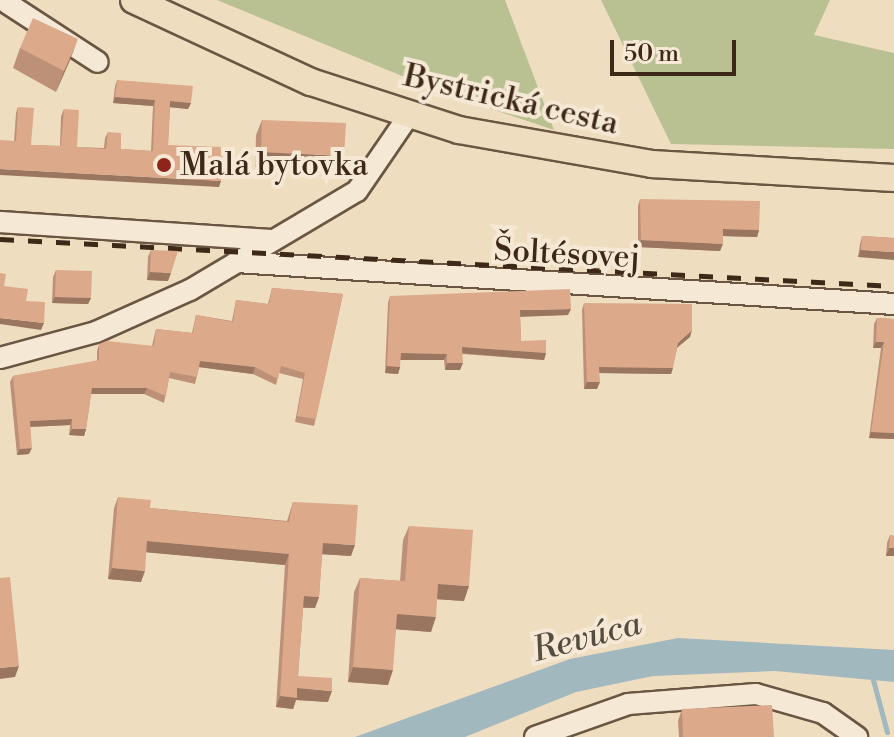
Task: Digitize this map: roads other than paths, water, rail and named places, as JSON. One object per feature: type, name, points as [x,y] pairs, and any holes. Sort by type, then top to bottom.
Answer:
[{"type":"main road","name":"Bystrická cesta","points":[[134,0],[261,61],[409,115],[607,159],[894,178]]},
{"type":"street","points":[[3,6],[98,62]]},
{"type":"street","points":[[0,358],[127,320],[236,262],[357,191],[409,115]]},
{"type":"street","points":[[0,222],[272,240]]},
{"type":"street","name":"Šoltésovej","points":[[236,262],[894,304]]},
{"type":"street","points":[[535,737],[628,704],[756,694],[823,713],[857,737]]},
{"type":"water","points":[[678,638],[894,650],[894,682],[775,671],[653,676],[576,692],[465,737],[355,737],[570,659]]},
{"type":"waterway","points":[[872,676],[887,732]]},
{"type":"railway","points":[[0,239],[894,286]]},
{"type":"place","name":"Malá bytovka","points":[[164,165]]},
{"type":"water label","name":"Revúca","points":[[587,638]]}]
